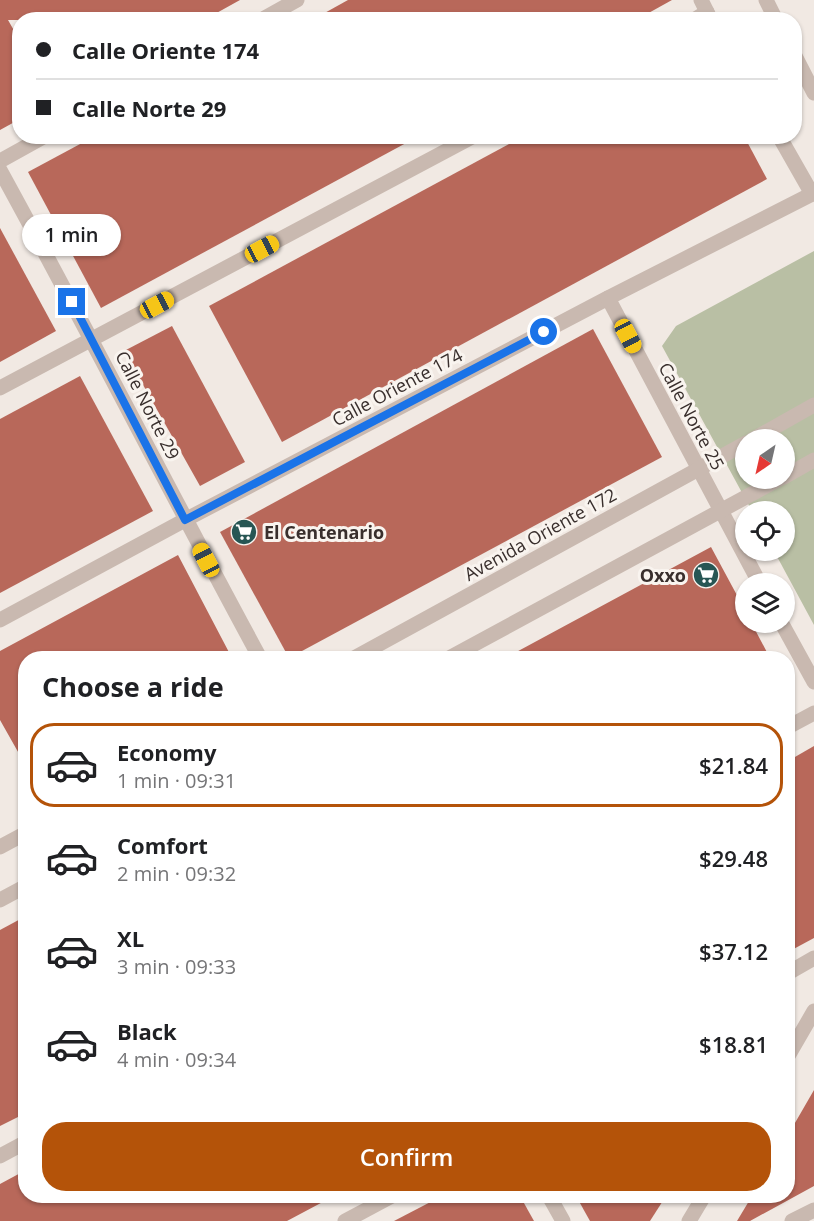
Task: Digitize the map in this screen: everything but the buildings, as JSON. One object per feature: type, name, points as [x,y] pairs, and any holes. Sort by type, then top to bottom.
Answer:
[{"type":"street","points":[[275,12],[297,0]]},
{"type":"street","points":[[802,70],[814,93]]},
{"type":"street","points":[[0,161],[31,144]]},
{"type":"street","points":[[0,388],[459,144]]},
{"type":"street","points":[[783,144],[813,194]]},
{"type":"street","name":"Calle Norte 29","points":[[0,170],[93,339],[185,520],[256,651]]},
{"type":"street","name":"Calle Oriente 174","points":[[0,620],[608,298],[813,194]]},
{"type":"street","name":"Calle Norte 25","points":[[608,298],[754,573]]},
{"type":"street","points":[[771,429],[814,405]]},
{"type":"street","name":"Avenida Oriente 172","points":[[367,651],[735,449]]},
{"type":"street","points":[[795,471],[814,460]]},
{"type":"street","points":[[462,651],[763,489]]},
{"type":"street","points":[[787,633],[814,682]]},
{"type":"street","points":[[795,723],[814,713]]},
{"type":"street","points":[[0,847],[18,837]]},
{"type":"street","points":[[0,900],[18,890]]},
{"type":"street","points":[[795,969],[814,958]]},
{"type":"street","points":[[795,1044],[814,1011]]},
{"type":"street","points":[[0,1156],[18,1146]]},
{"type":"street","points":[[345,1221],[379,1203]]},
{"type":"street","points":[[553,1203],[562,1221]]},
{"type":"street","points":[[689,1221],[700,1203]]},
{"type":"street","points":[[792,1221],[814,1210]]},
{"type":"green space","points":[[814,251],[814,625],[795,590],[795,573],[786,573],[779,561],[795,561],[795,501],[747,501],[740,489],[795,489],[795,429],[735,429],[735,480],[662,346],[676,326]]},
{"type":"place","name":"El Centenario","points":[[244,532]]},
{"type":"place","name":"Oxxo","points":[[706,575]]},
{"type":"route","points":[[72,302],[185,520],[544,332]]}]
